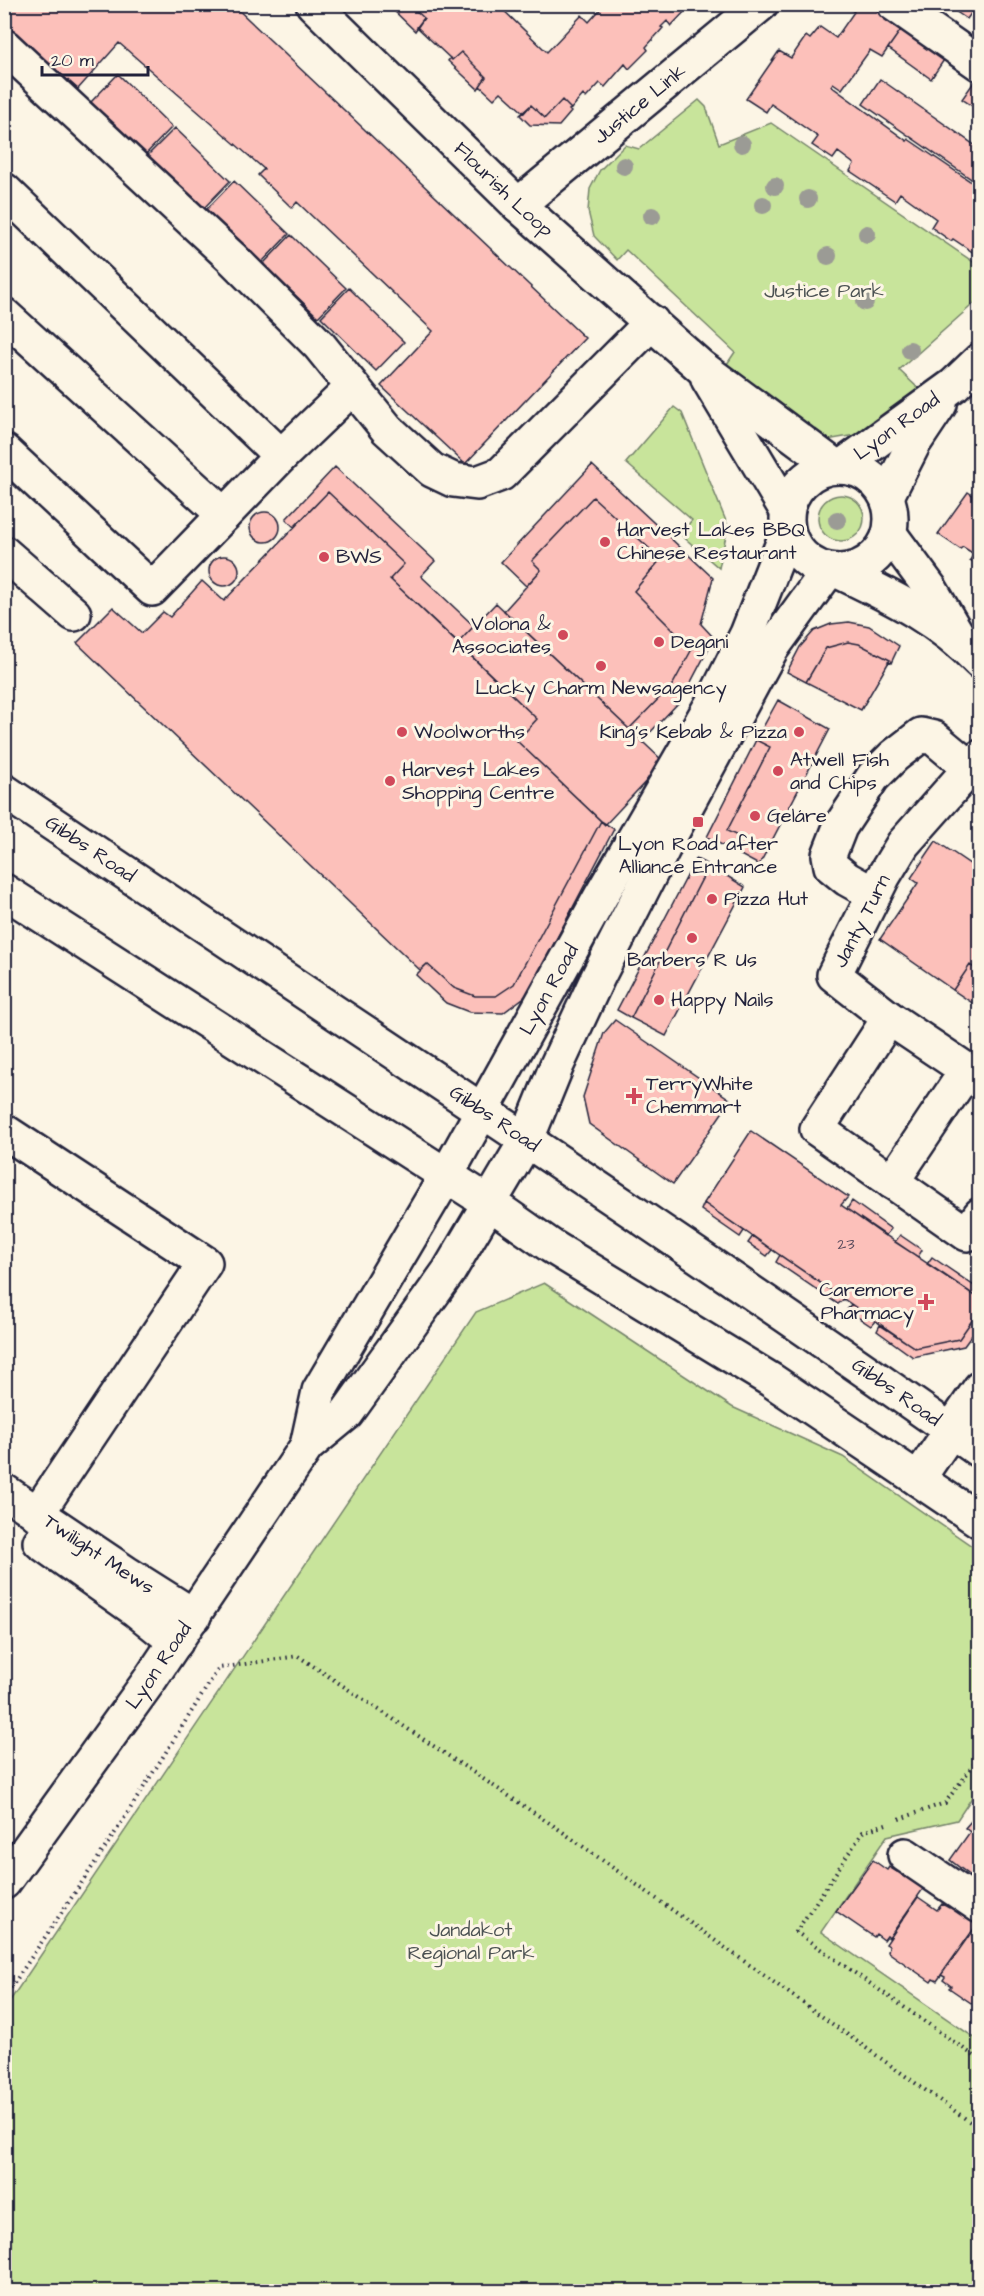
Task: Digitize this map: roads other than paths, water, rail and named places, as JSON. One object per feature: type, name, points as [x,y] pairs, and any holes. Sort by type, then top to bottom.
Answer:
[{"type":"street","name":"Flourish Loop","points":[[313,4],[518,205],[701,367],[839,467]]},
{"type":"street","points":[[894,4],[978,58]]},
{"type":"street","name":"Justice Link","points":[[518,205],[756,6]]},
{"type":"street","points":[[4,46],[231,257],[319,345],[387,429],[432,470],[453,480],[477,483],[501,474],[652,322]]},
{"type":"street","points":[[4,190],[281,456]]},
{"type":"street","points":[[4,315],[224,515]]},
{"type":"street","name":"Lyon Road","points":[[839,467],[954,385],[980,360]]},
{"type":"street","name":"Flourish Loop","points":[[701,367],[787,521]]},
{"type":"street","name":"Lyon Road","points":[[887,496],[918,437],[954,385]]},
{"type":"street","points":[[4,451],[152,589],[281,456],[352,388]]},
{"type":"street","points":[[834,571],[857,569],[871,561],[883,549],[890,534],[892,521],[887,496],[868,475],[855,469],[839,467],[819,470],[804,480],[793,494],[787,521],[793,544],[813,565],[834,571],[912,607],[971,653]]},
{"type":"street","name":"Lyon Road","points":[[308,1446],[319,1391],[446,1176],[601,896],[713,702],[747,634],[787,521]]},
{"type":"street","points":[[890,534],[930,588],[971,653]]},
{"type":"street","points":[[4,554],[74,614]]},
{"type":"street","name":"Lyon Road","points":[[4,1882],[176,1642],[308,1446],[347,1413],[449,1271],[526,1141],[556,1065],[663,849],[772,648],[834,571]]},
{"type":"street","points":[[873,894],[847,879],[831,866],[829,855],[840,827],[873,777],[894,756],[921,735],[934,738],[975,762]]},
{"type":"street","name":"Janty Turn","points":[[973,1074],[889,1018],[834,975],[873,894],[903,844],[975,762]]},
{"type":"street","name":"Gibbs Road","points":[[4,791],[483,1110],[980,1451]]},
{"type":"street","points":[[4,891],[59,924],[551,1246],[771,1380],[980,1521]]},
{"type":"street","points":[[889,1018],[817,1129],[967,1234],[980,1215]]},
{"type":"street","points":[[892,1182],[973,1074]]},
{"type":"street","points":[[4,1131],[205,1263],[37,1514]]},
{"type":"street","points":[[918,1479],[980,1388]]},
{"type":"street","name":"Twilight Mews","points":[[4,1491],[194,1616]]},
{"type":"street","name":"Twilight Mews","points":[[4,1518],[112,1593],[176,1642]]},
{"type":"street","points":[[905,1855],[980,1906]]},
{"type":"place","name":"Harvest Lakes BBQ Chinese Restaurant","points":[[605,542]]},
{"type":"place","name":"BWS","points":[[324,557]]},
{"type":"place","name":"Volona & Associates","points":[[563,635]]},
{"type":"place","name":"Degani","points":[[659,642]]},
{"type":"place","name":"Lucky Charm Newsagency","points":[[601,666]]},
{"type":"place","name":"Woolworths","points":[[402,732]]},
{"type":"place","name":"King's Kebab & Pizza","points":[[799,732]]},
{"type":"place","name":"Atwell Fish and Chips","points":[[778,771]]},
{"type":"place","name":"Harvest Lakes Shopping Centre","points":[[390,781]]},
{"type":"place","name":"Geláre","points":[[755,816]]},
{"type":"place","name":"Lyon Road after Alliance Entrance","points":[[698,822]]},
{"type":"place","name":"Pizza Hut","points":[[712,899]]},
{"type":"place","name":"Barbers R Us","points":[[692,938]]},
{"type":"place","name":"Happy Nails","points":[[659,1000]]},
{"type":"place","name":"TerryWhite Chemmart","points":[[634,1096]]},
{"type":"place","name":"Caremore Pharmacy","points":[[926,1302]]},
{"type":"park label","name":"Justice Park","points":[[824,291]]},
{"type":"park label","name":"Jandakot Regional Park","points":[[471,1942]]}]
